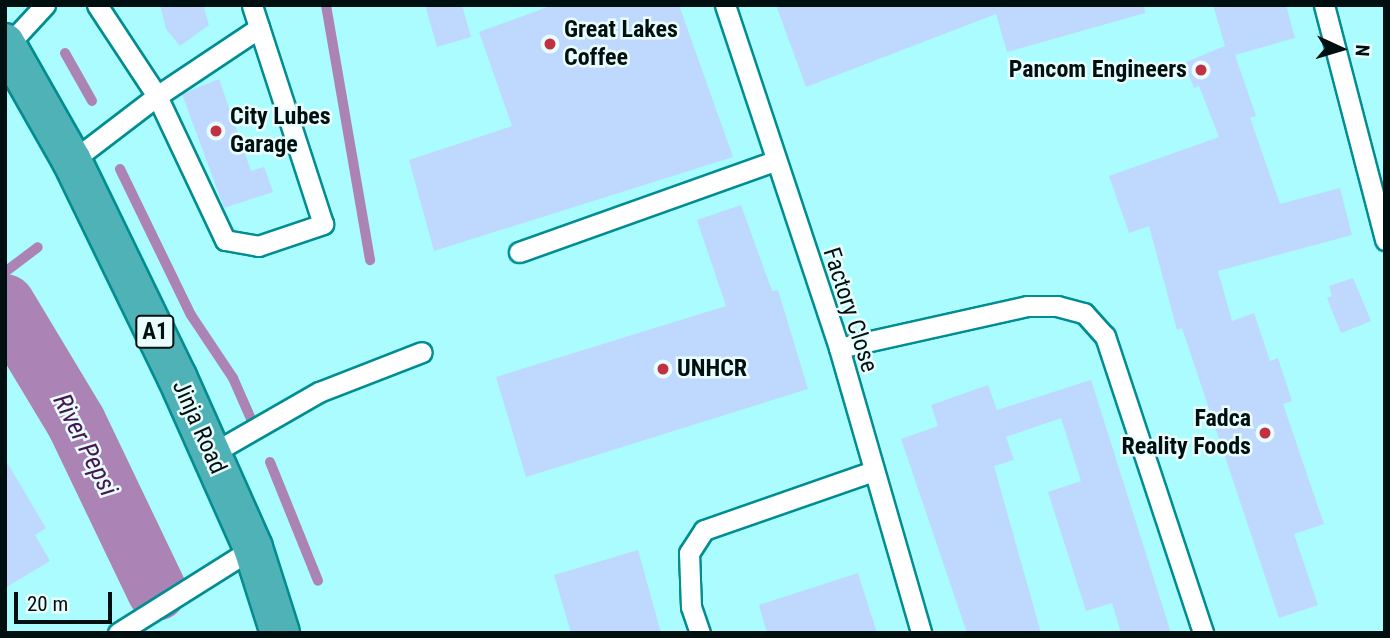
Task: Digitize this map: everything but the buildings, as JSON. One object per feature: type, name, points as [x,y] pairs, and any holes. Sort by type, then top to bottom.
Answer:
[{"type":"highway","name":"Jinja Road","points":[[6,44],[72,161],[211,454],[253,548],[280,633]]},
{"type":"lane","points":[[6,44],[45,5]]},
{"type":"lane","points":[[97,5],[157,96],[225,240],[258,246],[323,224],[256,31],[252,5]]},
{"type":"lane","points":[[241,5],[256,31]]},
{"type":"lane","name":"Factory Close","points":[[725,5],[774,160],[839,348],[921,633]]},
{"type":"lane","points":[[1324,5],[1385,240]]},
{"type":"lane","points":[[72,161],[157,96],[256,31]]},
{"type":"lane","points":[[519,252],[774,160]]},
{"type":"lane","points":[[839,348],[1027,306],[1057,306],[1084,313],[1105,336],[1203,633]]},
{"type":"lane","points":[[211,454],[320,392],[422,352]]},
{"type":"lane","points":[[700,633],[691,607],[689,554],[704,530],[873,471]]},
{"type":"lane","points":[[118,633],[253,548]]},
{"type":"water","points":[[11,295],[77,413],[71,417],[63,420],[5,320],[5,297]]},
{"type":"water","points":[[92,439],[166,586],[157,591],[149,593],[71,451]]},
{"type":"waterway","points":[[326,5],[370,260]]},
{"type":"waterway","points":[[65,53],[92,101]]},
{"type":"waterway","points":[[120,169],[191,315],[233,378],[255,428]]},
{"type":"waterway","points":[[5,272],[38,247]]},
{"type":"waterway","name":"River Pepsi","points":[[5,304],[76,422],[157,591]]},
{"type":"waterway","points":[[270,462],[318,581]]},
{"type":"place","name":"Great Lakes Coffee","points":[[550,44]]},
{"type":"place","name":"Pancom Engineers","points":[[1201,70]]},
{"type":"place","name":"City Lubes Garage","points":[[216,131]]},
{"type":"place","name":"UNHCR","points":[[663,369]]},
{"type":"place","name":"Fadca Reality Foods","points":[[1265,433]]}]
